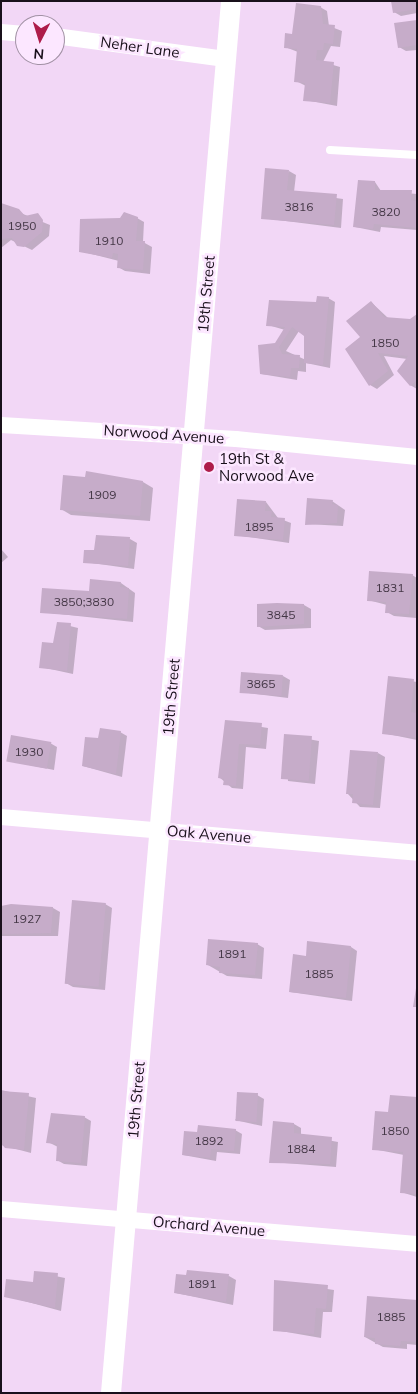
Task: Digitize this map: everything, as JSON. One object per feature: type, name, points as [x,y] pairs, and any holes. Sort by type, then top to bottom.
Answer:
[{"type":"street","name":"19th Street","points":[[111,1393],[231,1]]},
{"type":"street","points":[[1,32],[15,33]]},
{"type":"street","name":"Neher Lane","points":[[65,37],[226,59]]},
{"type":"street","name":"Norwood Avenue","points":[[1,424],[194,436],[417,456]]},
{"type":"street","name":"Oak Avenue","points":[[1,817],[160,829],[417,853]]},
{"type":"street","name":"Orchard Avenue","points":[[1,1209],[126,1218],[417,1244]]},
{"type":"lane","points":[[330,150],[417,155]]},
{"type":"building","points":[[391,1],[417,1],[417,9],[393,13]]},
{"type":"building","points":[[296,3],[321,6],[323,24],[335,25],[333,44],[324,43],[323,50],[317,50],[316,60],[334,62],[330,103],[303,101],[305,83],[294,82],[297,49],[284,48],[285,33],[292,34]]},
{"type":"building","points":[[417,20],[417,45],[398,48],[394,23]]},
{"type":"building","points":[[265,168],[289,170],[287,190],[337,194],[334,225],[261,219]]},
{"type":"building","points":[[358,180],[375,181],[375,190],[412,190],[411,200],[417,201],[417,228],[374,224],[373,229],[353,227]]},
{"type":"building","points":[[1,203],[19,209],[25,216],[38,213],[43,220],[42,232],[24,247],[17,246],[12,238],[1,239]]},
{"type":"building","points":[[124,212],[138,217],[136,241],[145,241],[143,270],[117,268],[118,254],[113,253],[112,258],[79,252],[80,219],[120,218]]},
{"type":"building","points":[[317,296],[329,297],[323,365],[304,363],[304,336],[292,327],[279,347],[282,354],[300,355],[299,368],[291,368],[290,377],[260,374],[258,345],[275,343],[285,327],[266,326],[269,300],[316,302]]},
{"type":"building","points":[[371,301],[384,317],[410,319],[417,314],[417,380],[410,386],[397,371],[408,356],[378,353],[388,371],[369,386],[345,349],[360,337],[346,321]]},
{"type":"building","points":[[86,471],[143,481],[140,516],[60,510],[63,475],[85,477]]},
{"type":"building","points":[[307,498],[333,500],[332,504],[338,505],[337,523],[305,525]]},
{"type":"building","points":[[237,499],[266,501],[265,511],[272,511],[271,517],[285,518],[283,540],[234,536]]},
{"type":"building","points":[[96,535],[130,537],[128,566],[83,563],[84,550],[94,550]]},
{"type":"building","points":[[369,571],[413,574],[409,614],[385,613],[386,602],[367,601]]},
{"type":"building","points":[[90,579],[121,582],[120,587],[129,588],[127,619],[40,613],[42,588],[89,591]]},
{"type":"building","points":[[257,604],[304,604],[304,624],[257,627]]},
{"type":"building","points":[[57,622],[71,623],[67,671],[39,668],[42,642],[53,643]]},
{"type":"building","points":[[241,672],[283,675],[281,696],[240,693]]},
{"type":"building","points":[[388,676],[414,679],[411,712],[417,713],[417,738],[382,734]]},
{"type":"building","points":[[225,720],[262,723],[260,745],[239,744],[236,786],[223,785],[224,779],[218,778]]},
{"type":"building","points":[[100,728],[121,731],[116,774],[82,766],[85,737],[98,738]]},
{"type":"building","points":[[284,734],[312,736],[309,781],[281,779]]},
{"type":"building","points":[[11,735],[51,742],[47,769],[6,762]]},
{"type":"building","points":[[350,750],[378,752],[373,805],[352,803],[353,794],[346,794]]},
{"type":"building","points":[[72,900],[106,903],[99,987],[65,984]]},
{"type":"building","points":[[11,904],[53,907],[51,933],[1,934],[1,906]]},
{"type":"building","points":[[208,939],[258,943],[255,975],[219,973],[220,967],[206,965]]},
{"type":"building","points":[[307,941],[351,946],[346,998],[289,992],[293,954],[306,956]]},
{"type":"building","points":[[417,982],[417,1007],[413,1007]]},
{"type":"building","points":[[1,1091],[29,1093],[24,1150],[5,1148],[1,1143]]},
{"type":"building","points":[[237,1092],[258,1093],[256,1122],[235,1121]]},
{"type":"building","points":[[390,1095],[417,1097],[417,1194],[400,1193],[403,1152],[372,1150],[375,1111],[388,1112]]},
{"type":"building","points":[[51,1113],[85,1116],[81,1163],[56,1161],[57,1144],[46,1143]]},
{"type":"building","points":[[273,1121],[294,1123],[294,1133],[332,1137],[330,1164],[269,1163]]},
{"type":"building","points":[[198,1125],[236,1129],[234,1151],[211,1149],[210,1158],[182,1155],[184,1131],[197,1132]]},
{"type":"building","points":[[187,1270],[229,1274],[226,1302],[174,1293],[176,1274],[186,1275]]},
{"type":"building","points":[[34,1271],[58,1273],[55,1308],[4,1297],[6,1279],[33,1282]]},
{"type":"building","points":[[274,1280],[328,1285],[326,1309],[316,1308],[314,1334],[273,1331]]},
{"type":"building","points":[[367,1296],[417,1300],[416,1342],[401,1341],[400,1346],[375,1344],[375,1338],[364,1337]]},
{"type":"place","name":"19th St & Norwood Ave","points":[[209,467]]}]
